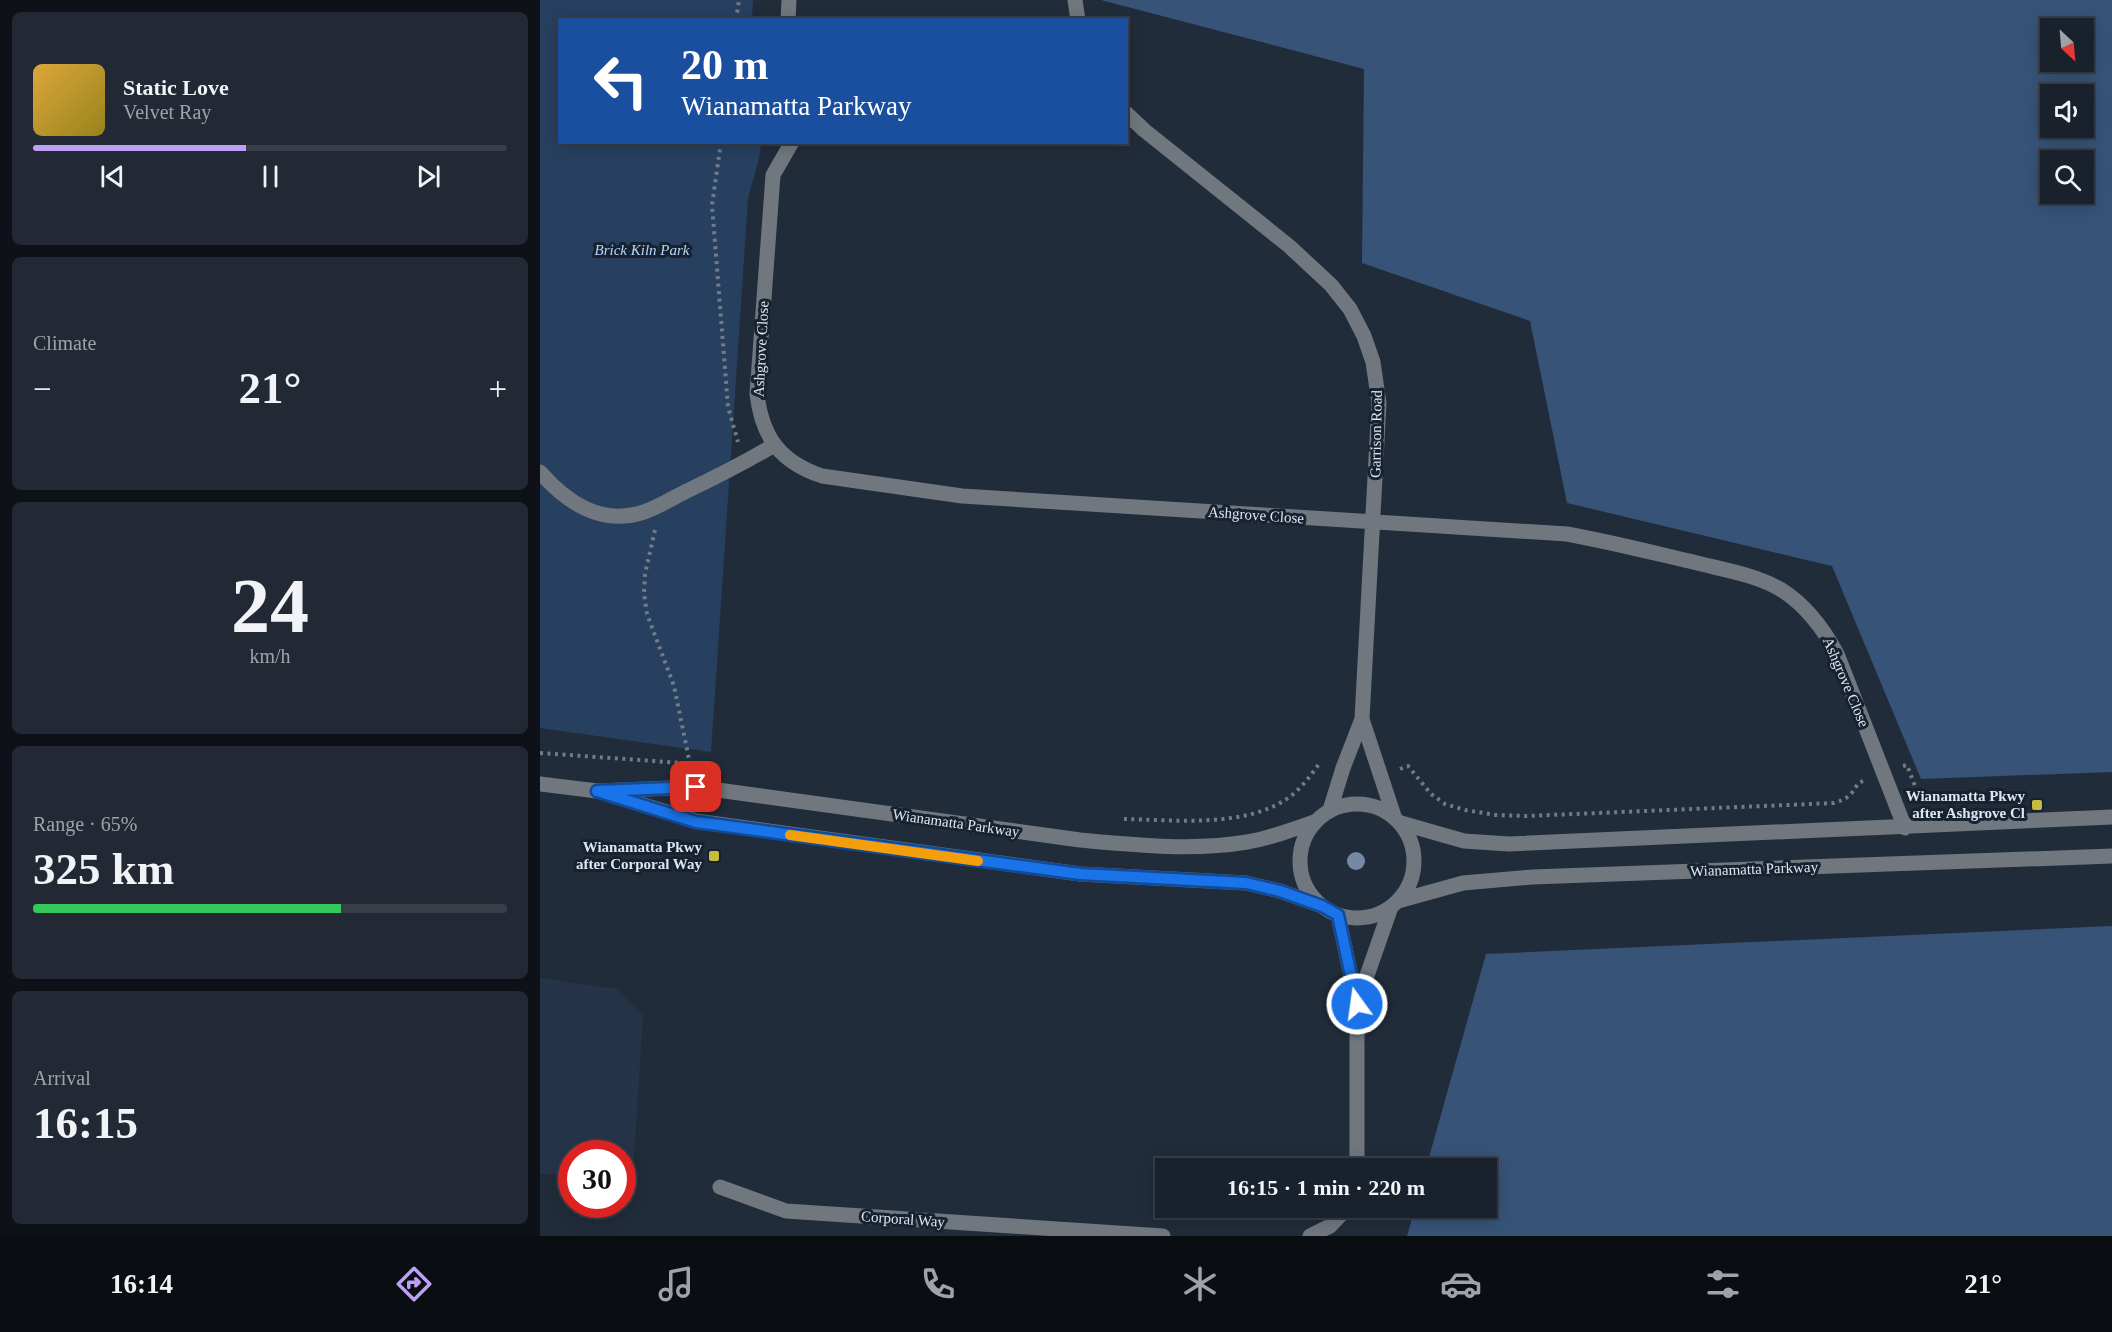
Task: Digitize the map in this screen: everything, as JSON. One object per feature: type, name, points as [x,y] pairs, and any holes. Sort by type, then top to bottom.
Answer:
[{"type":"street","points":[[788,18],[789,0]]},
{"type":"street","points":[[1075,0],[1078,18]]},
{"type":"street","name":"Garrison Road","points":[[1128,115],[1289,246],[1331,285],[1350,309],[1373,362],[1379,403],[1362,719],[1330,810]]},
{"type":"street","name":"Ashgrove Close","points":[[791,144],[773,175],[758,372],[760,414],[774,445],[789,461],[804,470],[822,476],[962,496],[1567,534],[1744,574],[1779,589],[1803,606],[1823,629],[1837,654],[1905,828]]},
{"type":"street","points":[[540,472],[565,497],[585,511],[601,516],[618,517],[644,512],[748,461],[774,445]]},
{"type":"street","name":"Garrison Road","points":[[1362,719],[1398,820]]},
{"type":"street","name":"Wianamatta Parkway","points":[[540,784],[597,791],[696,787],[1080,840],[1144,846],[1210,846],[1245,842],[1314,822]]},
{"type":"street","name":"Wianamatta Parkway","points":[[597,791],[696,822],[1080,874],[1246,883],[1280,891],[1322,906]]},
{"type":"street","points":[[1394,904],[1379,914],[1365,917],[1338,915],[1322,906],[1305,885],[1300,866],[1302,846],[1314,822],[1330,810],[1358,803],[1373,805],[1398,820],[1464,841],[1509,844],[2112,817]]},
{"type":"street","points":[[1357,1004],[1394,904],[1411,880],[1414,850],[1410,836],[1398,820]]},
{"type":"street","name":"Wianamatta Parkway","points":[[1394,904],[1463,883],[1532,877],[2112,856]]},
{"type":"street","points":[[1338,915],[1357,1004],[1357,1158]]},
{"type":"street","name":"Corporal Way","points":[[720,1187],[786,1211],[1162,1236]]},
{"type":"street","points":[[1310,1236],[1330,1226],[1338,1218]]},
{"type":"path","points":[[736,18],[739,0]]},
{"type":"path","points":[[721,144],[712,205],[728,407],[734,432],[748,461]]},
{"type":"path","points":[[661,503],[645,574],[644,593],[647,614],[674,686],[690,764]]},
{"type":"path","points":[[540,753],[702,765]]},
{"type":"path","points":[[1114,818],[1195,820],[1253,813],[1287,798],[1305,783],[1320,763],[1326,765]]},
{"type":"path","points":[[1902,766],[1907,765],[1919,793],[1927,800],[1947,800]]},
{"type":"path","points":[[1392,771],[1408,766],[1431,794],[1445,804],[1465,810],[1527,816],[1833,803],[1845,800],[1853,793],[1858,783],[1865,780]]},
{"type":"shaded area","points":[[1101,0],[2112,0],[2112,772],[1921,779],[1832,566],[1567,503],[1530,321],[1362,263],[1364,69]]},
{"type":"shaded area","points":[[2112,926],[2112,1236],[1407,1236],[1412,1218],[1497,1218],[1497,1158],[1429,1158],[1486,954]]},
{"type":"shaded area","points":[[540,978],[616,989],[643,1016],[635,1140],[558,1140],[558,1174],[540,1174]]},
{"type":"green space","name":"Brick Kiln Park","points":[[540,0],[753,0],[752,18],[558,18],[558,144],[761,144],[748,199],[711,752],[540,728]]},
{"type":"slow traffic","points":[[790,835],[978,861]]},
{"type":"place","name":"Wianamatta Pkwy after Ashgrove Cl","points":[[2037,805]]},
{"type":"place","name":"Wianamatta Pkwy after Corporal Way","points":[[714,856]]},
{"type":"route","points":[[696,787],[597,791],[696,822],[1024,868],[1080,874],[1205,879],[1246,883],[1280,891],[1322,906],[1338,915],[1357,1004]]}]
